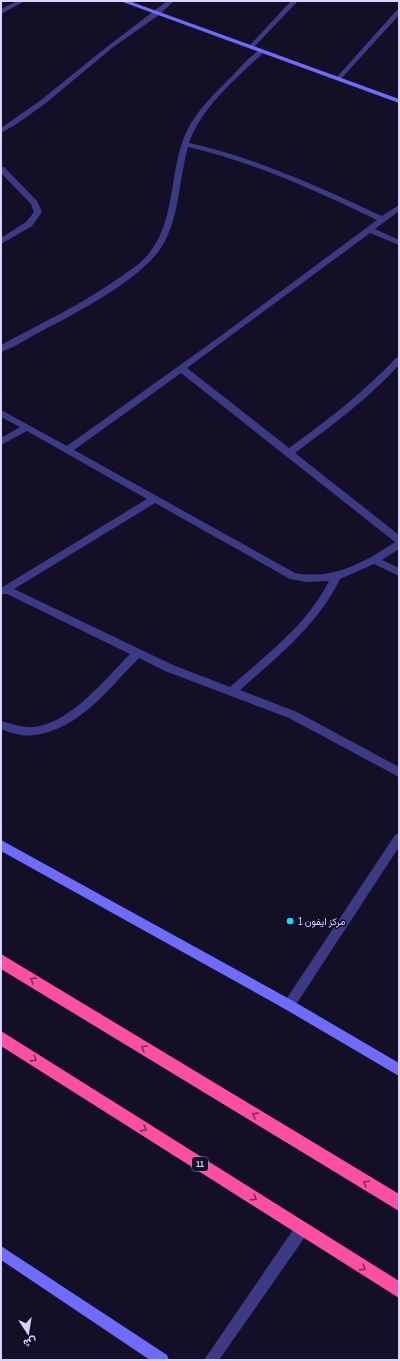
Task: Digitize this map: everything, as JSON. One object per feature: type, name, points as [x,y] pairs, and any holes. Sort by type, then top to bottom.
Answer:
[{"type":"highway","points":[[1,961],[399,1203]]},
{"type":"highway","name":"11","points":[[1,1038],[399,1290]]},
{"type":"main road","points":[[124,1],[399,101]]},
{"type":"main road","points":[[1,845],[289,1005],[399,1070]]},
{"type":"main road","points":[[1,1252],[162,1360]]},
{"type":"street","points":[[1,12],[22,1]]},
{"type":"street","points":[[1,131],[40,103],[118,41],[158,13],[171,1]]},
{"type":"street","points":[[251,47],[295,1]]},
{"type":"street","points":[[338,79],[399,11]]},
{"type":"street","points":[[1,348],[90,301],[120,282],[153,254],[161,242],[168,221],[185,144],[193,127],[218,95],[262,51]]},
{"type":"street","points":[[185,144],[209,149],[304,182],[382,219]]},
{"type":"street","points":[[1,169],[34,203],[38,212],[29,224],[1,242]]},
{"type":"street","points":[[68,450],[399,207]]},
{"type":"street","points":[[368,229],[399,243]]},
{"type":"street","points":[[289,453],[316,433],[366,391],[399,360]]},
{"type":"street","points":[[181,368],[399,540]]},
{"type":"street","points":[[1,413],[293,576],[305,580],[336,576],[374,560],[399,544]]},
{"type":"street","points":[[1,442],[26,428]]},
{"type":"street","points":[[4,590],[154,498]]},
{"type":"street","points":[[374,560],[399,572]]},
{"type":"street","points":[[231,692],[307,620],[329,592],[336,576]]},
{"type":"street","points":[[4,590],[169,668],[293,715],[399,772]]},
{"type":"street","points":[[1,725],[17,730],[34,731],[64,722],[76,714],[137,653]]},
{"type":"street","points":[[289,1005],[399,838]]},
{"type":"street","points":[[211,1360],[302,1229]]},
{"type":"place","name":"مركز ايفون 1","points":[[290,921]]}]
